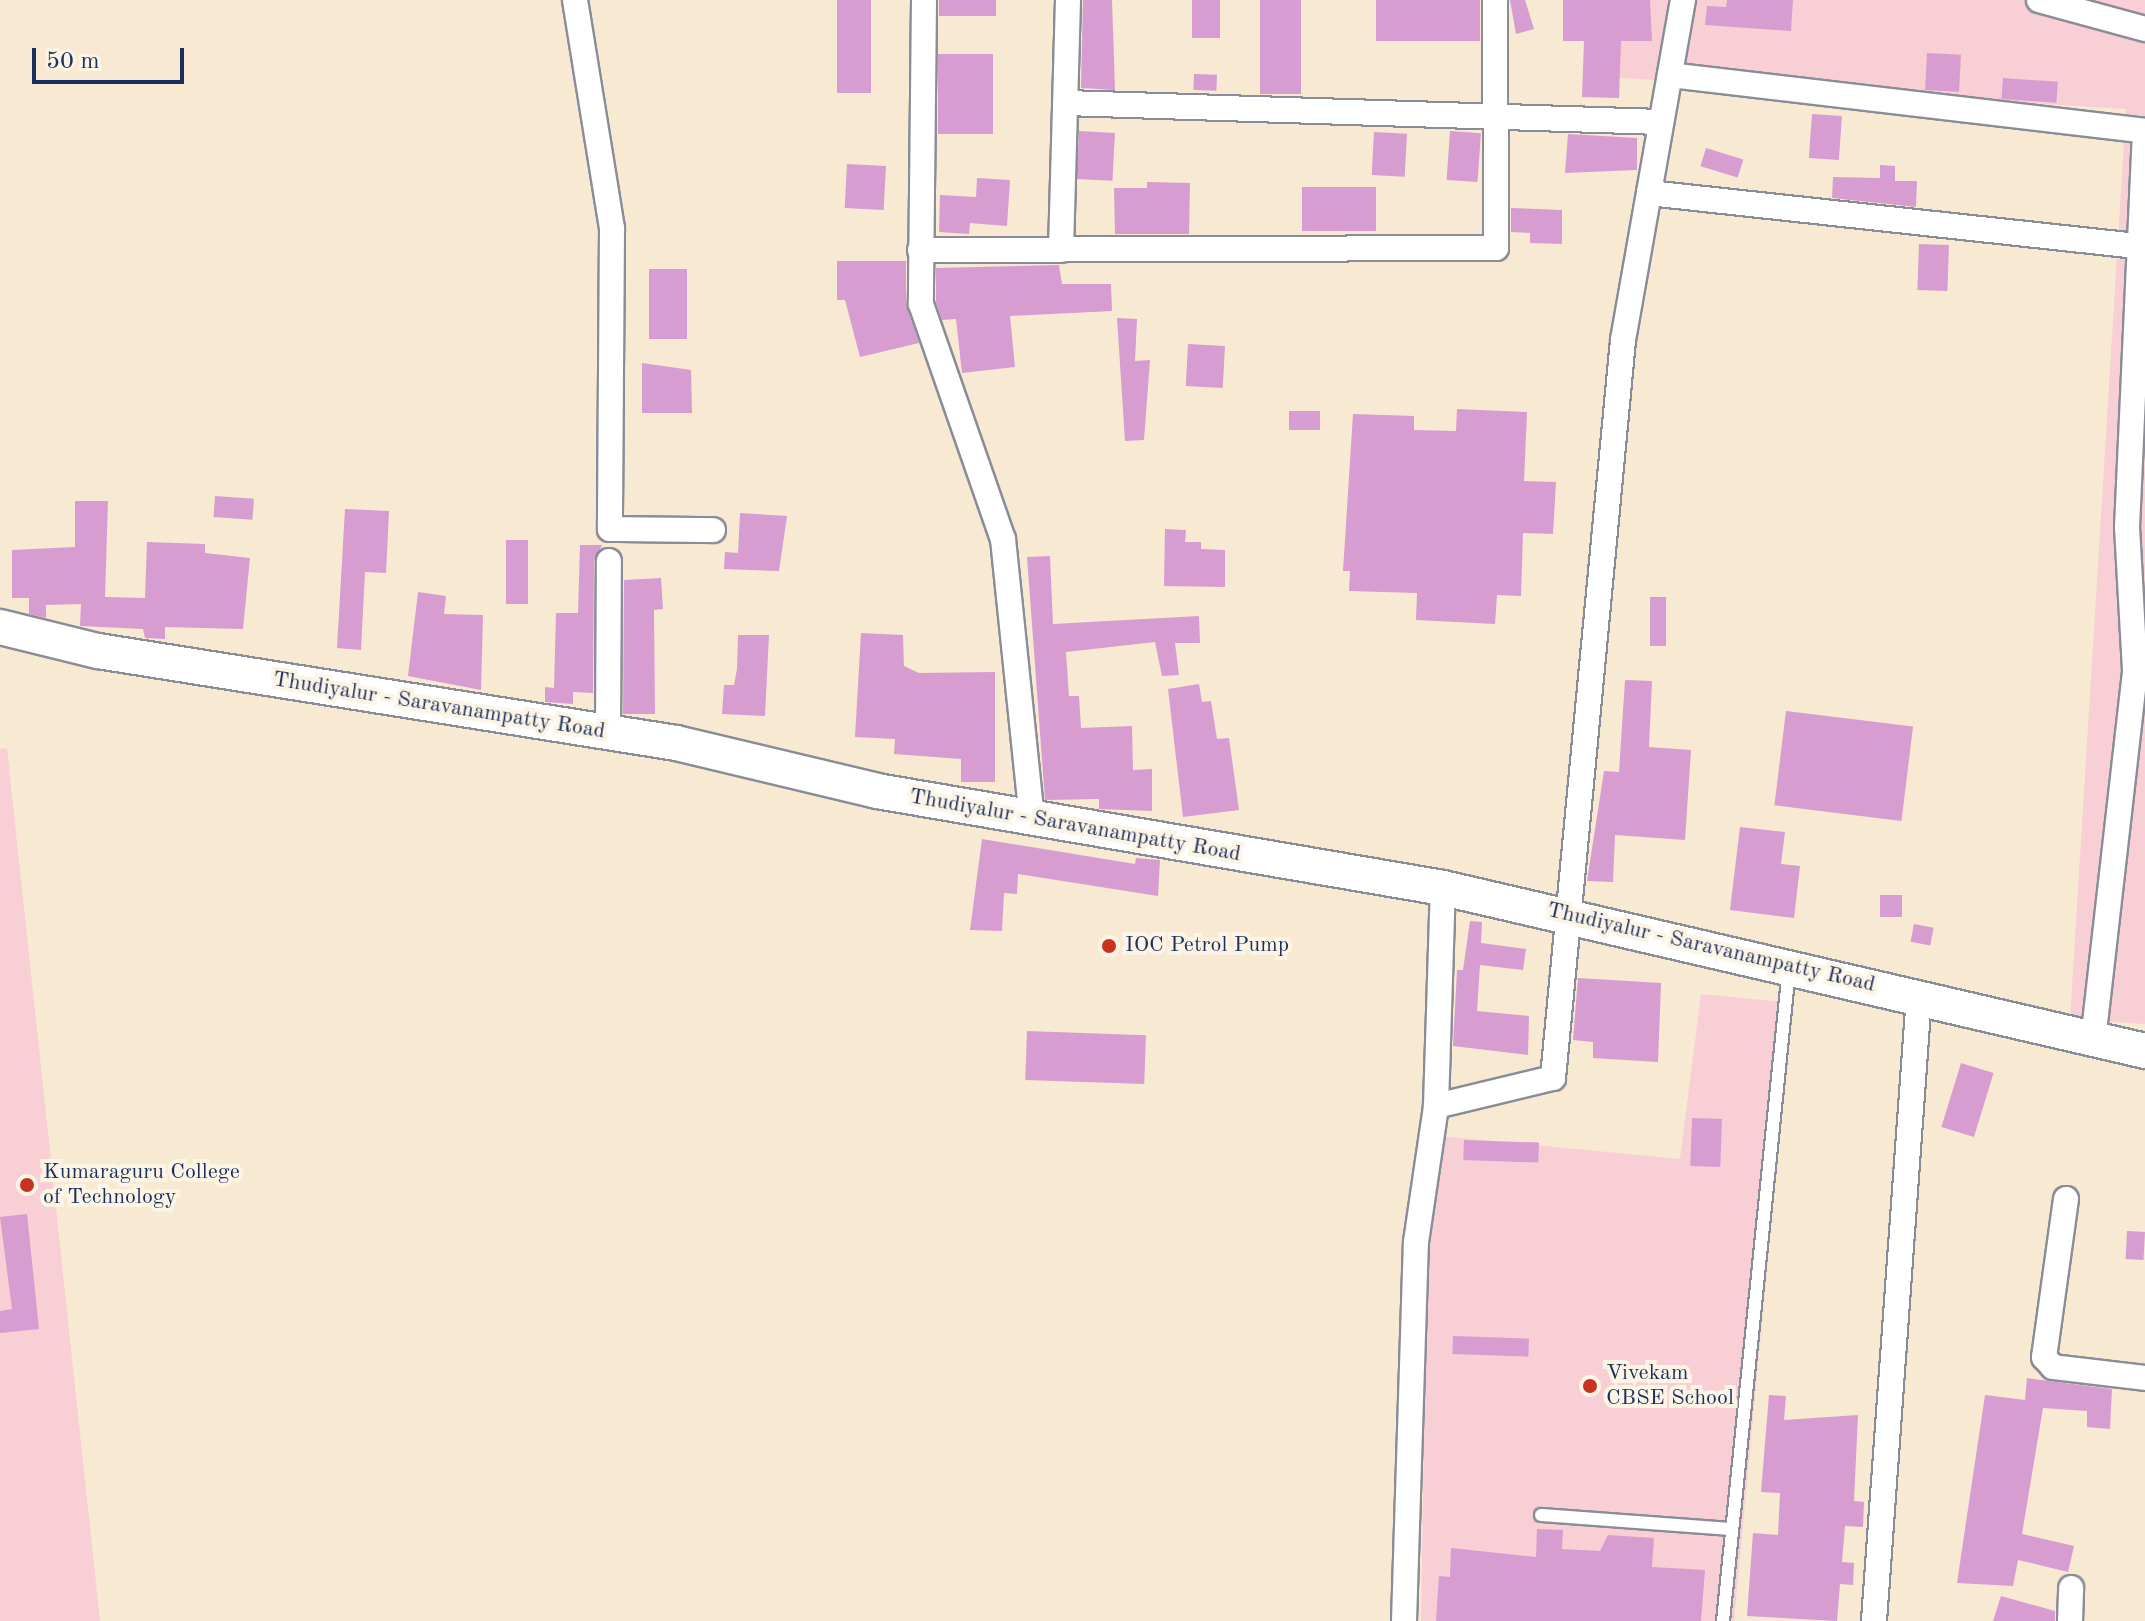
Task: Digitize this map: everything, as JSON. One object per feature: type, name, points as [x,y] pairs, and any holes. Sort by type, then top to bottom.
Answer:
[{"type":"main road","name":"Thudiyalur - Saravanampatty Road","points":[[0,627],[98,651],[608,733],[1032,819],[1443,888],[1919,996],[2145,1051]]},
{"type":"street","points":[[575,0],[612,228],[610,529],[713,530]]},
{"type":"street","points":[[924,0],[921,304],[1003,539],[1032,819]]},
{"type":"street","points":[[1061,250],[1068,0]]},
{"type":"street","points":[[920,250],[1496,248],[1495,0]]},
{"type":"street","points":[[1436,1106],[1553,1078],[1572,917],[1623,340],[1683,0]]},
{"type":"street","points":[[2039,0],[2145,29]]},
{"type":"street","points":[[1670,75],[2145,131],[2137,246],[2127,527],[2135,672],[2093,1039]]},
{"type":"street","points":[[1066,103],[1496,112],[1661,122]]},
{"type":"street","points":[[1649,193],[2137,246]]},
{"type":"street","points":[[608,733],[609,561]]},
{"type":"street","points":[[1404,1621],[1416,1242],[1436,1106],[1443,888]]},
{"type":"street","points":[[1874,1621],[1919,996]]},
{"type":"street","points":[[2066,1199],[2044,1357],[2053,1367],[2145,1378]]},
{"type":"street","points":[[2070,1621],[2071,1588]]},
{"type":"lane","points":[[1723,1621],[1789,966]]},
{"type":"lane","points":[[1541,1515],[1731,1529]]},
{"type":"shaded area","points":[[1610,0],[2145,0],[2145,1024],[2070,1019],[2126,109],[1606,77]]},
{"type":"shaded area","name":"Kumaraguru College of Technology","points":[[7,748],[100,1621],[0,1621],[0,749]]},
{"type":"shaded area","name":"Vivekam CBSE School","points":[[1701,994],[1792,1003],[1734,1621],[1421,1621],[1429,1135],[1680,1159]]},
{"type":"building","points":[[837,0],[871,0],[871,93],[837,93]]},
{"type":"building","points":[[939,0],[996,0],[996,16],[939,16]]},
{"type":"building","points":[[1083,0],[1112,0],[1115,90],[1081,88]]},
{"type":"building","points":[[1192,0],[1220,0],[1220,38],[1192,38]]},
{"type":"building","points":[[1260,0],[1301,0],[1301,94],[1260,94]]},
{"type":"building","points":[[1376,0],[1480,0],[1480,41],[1376,41]]},
{"type":"building","points":[[1510,0],[1525,0],[1534,29],[1516,34]]},
{"type":"building","points":[[1563,0],[1650,0],[1652,41],[1621,41],[1619,98],[1582,97],[1584,41],[1563,41]]},
{"type":"building","points":[[1727,0],[1793,0],[1791,31],[1705,25],[1707,6],[1726,7]]},
{"type":"building","points":[[1927,53],[1961,55],[1959,92],[1925,90]]},
{"type":"building","points":[[938,54],[993,54],[993,134],[938,134]]},
{"type":"building","points":[[1194,74],[1217,75],[1216,91],[1193,90]]},
{"type":"building","points":[[2003,78],[2058,82],[2056,103],[2002,99]]},
{"type":"building","points":[[1812,114],[1842,116],[1839,160],[1809,158]]},
{"type":"building","points":[[1079,131],[1115,133],[1112,181],[1076,179]]},
{"type":"building","points":[[1450,131],[1481,133],[1478,182],[1447,180]]},
{"type":"building","points":[[1374,132],[1407,134],[1405,177],[1372,175]]},
{"type":"building","points":[[1568,134],[1637,138],[1637,170],[1565,173]]},
{"type":"building","points":[[1706,148],[1743,159],[1738,178],[1700,166]]},
{"type":"building","points":[[847,164],[886,166],[884,210],[845,208]]},
{"type":"building","points":[[1880,165],[1895,166],[1895,181],[1917,181],[1916,207],[1832,198],[1833,177],[1880,178]]},
{"type":"building","points":[[977,178],[1010,180],[1007,226],[970,223],[969,234],[939,232],[940,195],[976,197]]},
{"type":"building","points":[[1147,182],[1190,183],[1189,234],[1115,234],[1114,188],[1147,188]]},
{"type":"building","points":[[1302,187],[1376,187],[1376,231],[1302,231]]},
{"type":"building","points":[[1511,208],[1562,210],[1562,244],[1530,243],[1530,233],[1511,232]]},
{"type":"building","points":[[1919,244],[1949,245],[1947,291],[1917,290]]},
{"type":"building","points":[[837,261],[906,261],[906,304],[919,343],[860,357],[845,300],[837,300]]},
{"type":"building","points":[[1059,265],[1062,284],[1111,284],[1112,311],[1010,316],[1015,367],[962,373],[956,319],[942,320],[936,302],[936,268]]},
{"type":"building","points":[[649,269],[687,269],[687,339],[649,339]]},
{"type":"building","points":[[1117,318],[1137,319],[1135,361],[1150,360],[1144,440],[1125,441]]},
{"type":"building","points":[[1188,344],[1225,346],[1223,388],[1186,386]]},
{"type":"building","points":[[642,363],[691,370],[692,413],[642,413]]},
{"type":"building","points":[[1457,409],[1527,412],[1524,481],[1556,482],[1553,534],[1523,533],[1521,596],[1497,595],[1495,624],[1416,620],[1417,593],[1349,591],[1350,571],[1343,571],[1353,414],[1414,416],[1414,430],[1456,431]]},
{"type":"building","points":[[1289,411],[1320,411],[1320,430],[1289,430]]},
{"type":"building","points":[[215,496],[254,499],[252,520],[214,517]]},
{"type":"building","points":[[75,501],[108,501],[105,597],[145,598],[147,542],[205,544],[205,553],[250,558],[243,629],[165,627],[165,639],[145,638],[143,629],[80,626],[81,604],[46,605],[46,618],[29,614],[29,598],[12,598],[12,550],[75,547]]},
{"type":"building","points":[[345,509],[389,511],[386,573],[365,572],[361,650],[337,648]]},
{"type":"building","points":[[740,513],[787,516],[779,571],[724,569],[725,552],[738,553]]},
{"type":"building","points":[[1165,529],[1186,530],[1185,542],[1201,542],[1201,549],[1225,550],[1225,587],[1164,586]]},
{"type":"building","points":[[506,540],[528,540],[528,604],[506,604]]},
{"type":"building","points":[[580,545],[602,545],[594,561],[593,693],[573,692],[573,704],[545,702],[545,687],[554,688],[556,613],[578,613]]},
{"type":"building","points":[[1050,556],[1053,624],[1199,616],[1200,643],[1175,643],[1179,675],[1162,676],[1155,642],[1066,652],[1069,696],[1079,696],[1081,728],[1132,726],[1133,770],[1152,769],[1152,811],[1099,809],[1099,799],[1045,800],[1027,557]]},
{"type":"building","points":[[661,578],[663,609],[654,610],[655,714],[623,714],[624,580]]},
{"type":"building","points":[[418,592],[446,596],[444,614],[483,615],[481,690],[408,676]]},
{"type":"building","points":[[1650,597],[1666,597],[1666,646],[1650,646]]},
{"type":"building","points":[[861,633],[903,635],[904,666],[919,673],[995,672],[995,782],[961,782],[961,759],[894,754],[895,739],[855,737]]},
{"type":"building","points":[[738,635],[769,635],[765,716],[722,714],[724,685],[734,685]]},
{"type":"building","points":[[1625,680],[1652,681],[1649,747],[1691,750],[1685,840],[1615,835],[1613,882],[1587,881],[1604,771],[1619,772]]},
{"type":"building","points":[[1199,684],[1202,702],[1211,701],[1217,739],[1229,738],[1239,810],[1183,817],[1168,689]]},
{"type":"building","points":[[1786,711],[1913,727],[1901,821],[1774,805]]},
{"type":"building","points":[[1740,827],[1785,832],[1781,864],[1800,866],[1794,918],[1730,910]]},
{"type":"building","points":[[982,839],[1135,864],[1136,858],[1160,860],[1158,896],[1018,874],[1017,894],[1004,893],[1002,931],[970,930]]},
{"type":"building","points":[[1880,895],[1902,895],[1902,917],[1880,917]]},
{"type":"building","points":[[1470,921],[1482,922],[1481,943],[1526,949],[1523,970],[1480,965],[1477,1011],[1529,1016],[1528,1055],[1453,1046],[1457,970],[1463,970]]},
{"type":"building","points":[[1914,924],[1934,928],[1930,945],[1911,942]]},
{"type":"building","points":[[1578,978],[1661,983],[1658,1062],[1593,1058],[1593,1042],[1573,1040]]},
{"type":"building","points":[[1027,1031],[1146,1035],[1144,1084],[1025,1080]]},
{"type":"building","points":[[1961,1063],[1994,1073],[1974,1137],[1941,1127]]},
{"type":"building","points":[[1692,1118],[1722,1119],[1720,1167],[1690,1166]]},
{"type":"building","points":[[1464,1140],[1539,1143],[1538,1163],[1463,1160]]},
{"type":"building","points":[[27,1214],[39,1329],[0,1333],[0,1311],[12,1309],[0,1217]]},
{"type":"building","points":[[2127,1231],[2145,1232],[2144,1260],[2126,1259]]},
{"type":"building","points":[[1453,1336],[1529,1339],[1528,1357],[1452,1354]]},
{"type":"building","points":[[2027,1378],[2112,1389],[2110,1429],[2087,1427],[2087,1411],[2043,1408],[2022,1534],[2074,1546],[2068,1572],[2018,1560],[2013,1586],[1957,1583],[1985,1395],[2025,1400]]},
{"type":"building","points":[[1769,1395],[1786,1396],[1784,1420],[1858,1415],[1854,1501],[1864,1502],[1863,1527],[1845,1526],[1842,1562],[1854,1563],[1853,1585],[1840,1584],[1837,1621],[1747,1616],[1753,1533],[1778,1535],[1780,1493],[1761,1492]]},
{"type":"building","points":[[1537,1529],[1563,1530],[1562,1549],[1600,1551],[1608,1535],[1654,1538],[1652,1567],[1705,1570],[1701,1621],[1436,1621],[1439,1576],[1450,1577],[1451,1548],[1536,1557]]},
{"type":"building","points":[[2001,1596],[2055,1611],[2055,1621],[1993,1621]]},
{"type":"place","name":"IOC Petrol Pump","points":[[1109,946]]},
{"type":"place","name":"Kumaraguru College of Technology","points":[[27,1185]]},
{"type":"place","name":"Vivekam CBSE School","points":[[1590,1386]]}]
